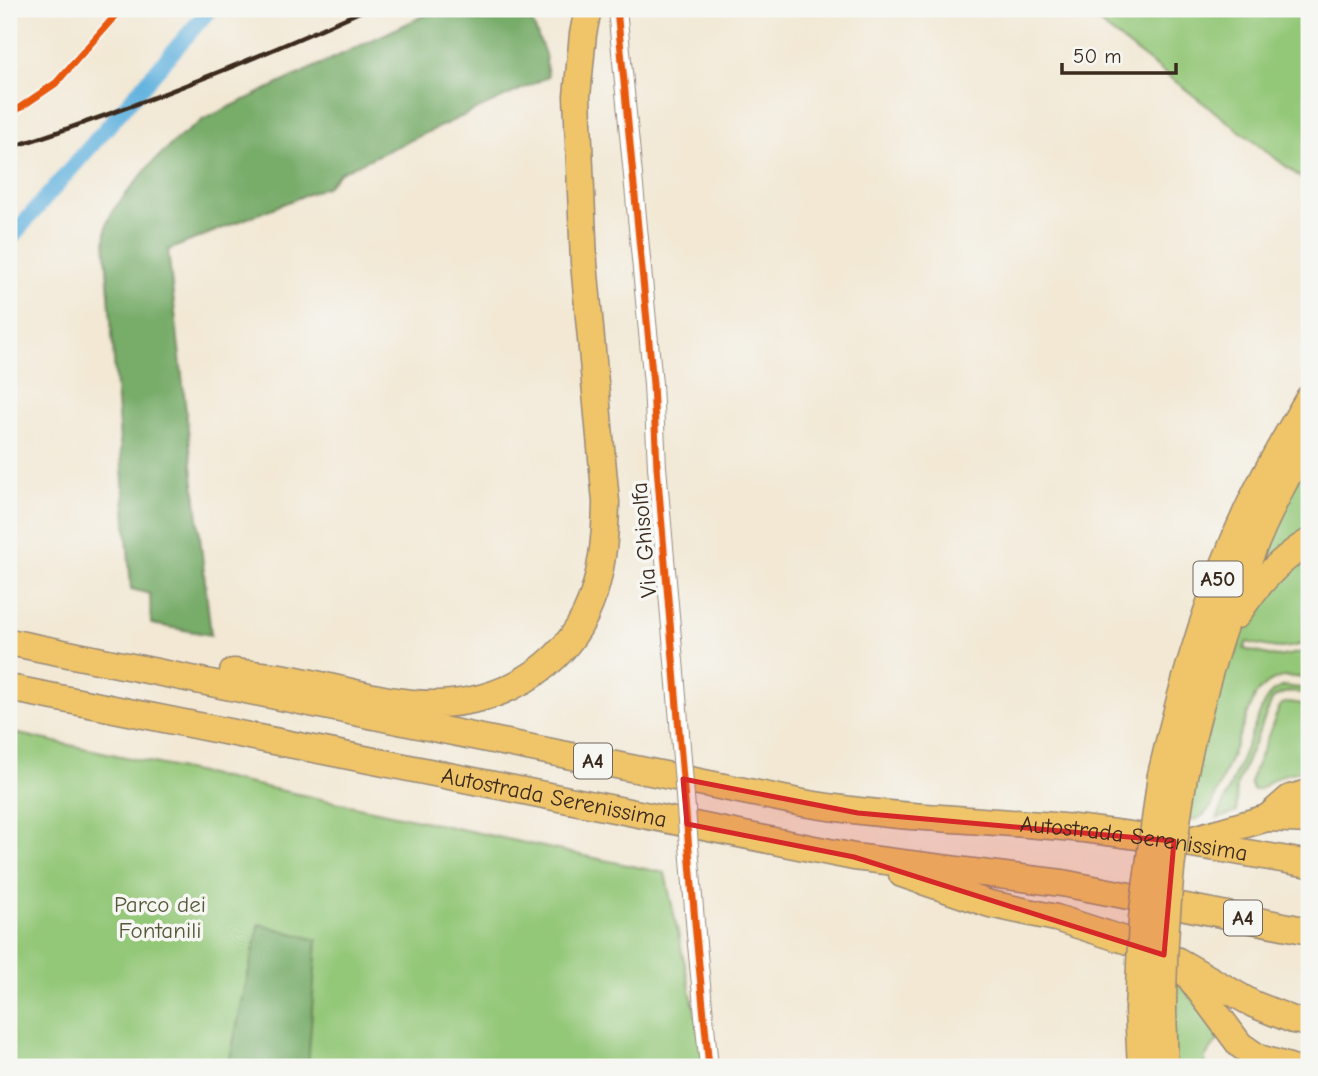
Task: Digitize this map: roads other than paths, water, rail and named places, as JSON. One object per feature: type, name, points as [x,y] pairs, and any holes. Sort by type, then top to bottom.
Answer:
[{"type":"highway","points":[[61,652],[286,678],[390,699],[436,704],[490,697],[540,671],[561,653],[578,630],[598,583],[605,533],[606,502],[584,263],[577,96],[588,9]]},
{"type":"highway","name":"A50","points":[[1141,1067],[1151,1011],[1143,907],[1173,775],[1184,682],[1219,576],[1255,495],[1309,398]]},
{"type":"highway","points":[[1173,775],[1193,733],[1217,650],[1255,547],[1279,493],[1309,437]]},
{"type":"highway","points":[[1217,650],[1235,617],[1259,585],[1290,555],[1309,542]]},
{"type":"highway","name":"Autostrada Serenissima","points":[[9,642],[830,808],[899,817],[1081,829],[1182,842],[1309,864]]},
{"type":"highway","name":"Autostrada Serenissima","points":[[9,688],[854,857],[1062,883],[1309,931]]},
{"type":"highway","points":[[1267,818],[1290,798],[1309,793]]},
{"type":"highway","points":[[1182,842],[1267,818],[1309,820]]},
{"type":"highway","points":[[854,857],[990,904],[1092,929],[1178,961],[1253,1004],[1293,1020],[1309,1023]]},
{"type":"highway","points":[[1178,961],[1228,1025],[1240,1045],[1259,1058],[1289,1067]]},
{"type":"highway","points":[[1151,1011],[1165,1067]]},
{"type":"street","name":"Via Ghisolfa","points":[[617,9],[653,384],[657,467],[709,1067]]},
{"type":"waterway","points":[[9,240],[210,9]]},
{"type":"railway","points":[[9,148],[189,84],[366,9]]},
{"type":"park label","name":"Parco dei Fontanili","points":[[160,917]]}]
